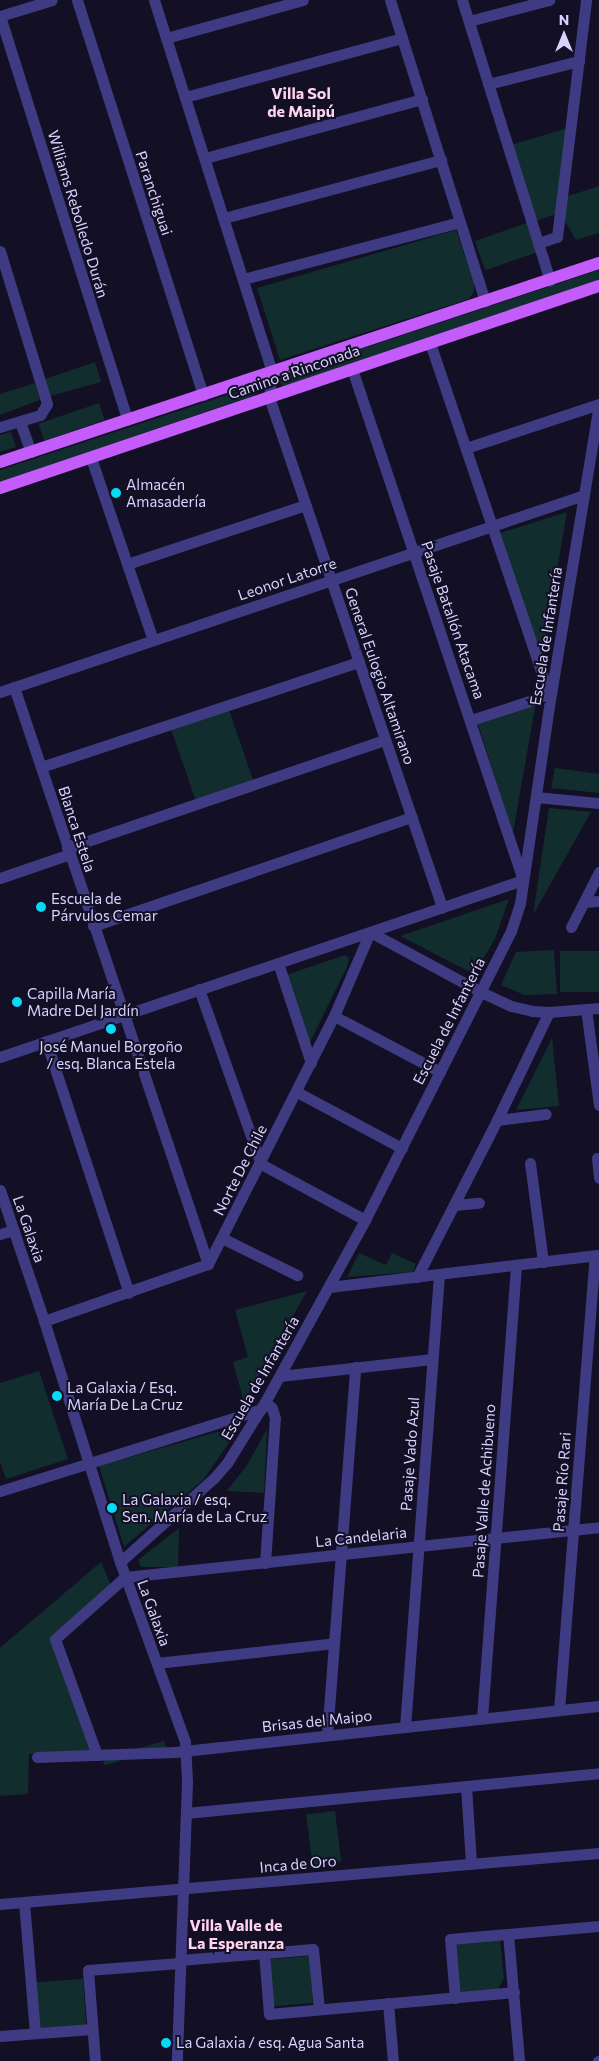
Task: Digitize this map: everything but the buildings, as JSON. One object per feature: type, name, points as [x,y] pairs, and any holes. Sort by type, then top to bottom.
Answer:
[{"type":"main road","name":"Camino a Rinconada","points":[[0,462],[599,263]]},
{"type":"main road","name":"Camino a Rinconada","points":[[0,488],[599,286]]},
{"type":"street","points":[[0,16],[52,0]]},
{"type":"street","name":"Paranchiguai","points":[[77,0],[203,395]]},
{"type":"street","points":[[154,0],[272,372],[269,397]]},
{"type":"street","points":[[166,38],[303,0]]},
{"type":"street","points":[[390,0],[485,301]]},
{"type":"street","points":[[462,0],[550,280]]},
{"type":"street","points":[[469,21],[549,0]]},
{"type":"street","points":[[538,243],[557,237],[586,0]]},
{"type":"street","name":"Williams Rebolledo Durán","points":[[0,16],[127,420]]},
{"type":"street","points":[[185,97],[402,38]]},
{"type":"street","points":[[488,84],[579,61]]},
{"type":"street","points":[[205,158],[422,100]]},
{"type":"street","points":[[224,218],[441,160]]},
{"type":"street","points":[[243,279],[460,222]]},
{"type":"street","points":[[0,251],[46,399],[46,408],[40,415],[0,427]]},
{"type":"street","points":[[430,343],[551,694],[471,720]]},
{"type":"street","name":"Pasaje Batallón Atacama","points":[[352,369],[524,880]]},
{"type":"street","name":"General Eulogio Altamirano","points":[[269,397],[442,908]]},
{"type":"street","points":[[466,448],[599,404]]},
{"type":"street","name":"Escuela de Infantería","points":[[120,1562],[214,1478],[227,1463],[263,1406],[365,1220],[511,931],[524,880],[551,694],[599,404]]},
{"type":"street","points":[[20,422],[31,452]]},
{"type":"street","points":[[91,458],[153,640]]},
{"type":"street","name":"Leonor Latorre","points":[[0,692],[584,495]]},
{"type":"street","points":[[127,564],[306,505]]},
{"type":"street","points":[[41,767],[359,662]]},
{"type":"street","name":"Blanca Estela","points":[[14,687],[208,1264]]},
{"type":"street","points":[[0,878],[69,851],[386,740]]},
{"type":"street","points":[[536,797],[599,803]]},
{"type":"street","points":[[94,926],[412,817]]},
{"type":"street","points":[[571,927],[599,872]]},
{"type":"street","points":[[0,1057],[524,880]]},
{"type":"street","points":[[584,902],[599,901]]},
{"type":"street","points":[[370,932],[481,992],[511,1006],[532,1011],[549,1012],[599,1008]]},
{"type":"street","name":"Norte De Chile","points":[[208,1264],[297,1092],[334,1016],[370,932]]},
{"type":"street","points":[[278,963],[311,1063]]},
{"type":"street","points":[[199,990],[261,1164],[365,1220]]},
{"type":"street","points":[[586,1009],[599,1105]]},
{"type":"street","points":[[417,1277],[497,1120],[549,1012]]},
{"type":"street","points":[[334,1016],[440,1072]]},
{"type":"street","points":[[46,1041],[129,1292]]},
{"type":"street","points":[[297,1092],[402,1148]]},
{"type":"street","points":[[497,1120],[546,1114]]},
{"type":"street","points":[[597,1158],[599,1178]]},
{"type":"street","points":[[530,1163],[543,1262]]},
{"type":"street","name":"La Galaxia","points":[[0,1190],[44,1321],[120,1562],[182,1733],[186,1750],[186,1813],[177,2061]]},
{"type":"street","points":[[454,1205],[479,1203]]},
{"type":"street","points":[[0,1234],[13,1230]]},
{"type":"street","points":[[222,1238],[297,1275]]},
{"type":"street","points":[[329,1287],[597,1255]]},
{"type":"street","name":"Pasaje Río Rari","points":[[559,1710],[597,1255]]},
{"type":"street","points":[[44,1321],[208,1264]]},
{"type":"street","name":"Pasaje Valle de Achibueno","points":[[482,1718],[516,1265]]},
{"type":"street","name":"Pasaje Vado Azul","points":[[405,1727],[439,1274]]},
{"type":"street","points":[[280,1376],[432,1359]]},
{"type":"street","points":[[327,1735],[356,1367]]},
{"type":"street","points":[[0,1491],[89,1464],[263,1406],[272,1408],[275,1418],[265,1562]]},
{"type":"street","name":"La Candelaria","points":[[125,1577],[599,1527]]},
{"type":"street","points":[[97,1754],[55,1639],[125,1577]]},
{"type":"street","points":[[156,1663],[334,1643]]},
{"type":"street","name":"Brisas del Maipo","points":[[37,1757],[186,1750],[599,1706]]},
{"type":"street","points":[[186,1813],[599,1773]]},
{"type":"street","points":[[466,1786],[471,1864]]},
{"type":"street","name":"Inca de Oro","points":[[0,1904],[599,1853]]},
{"type":"street","points":[[24,1902],[35,2033]]},
{"type":"street","points":[[455,1998],[450,1939],[599,1926]]},
{"type":"street","points":[[508,1934],[519,2061]]},
{"type":"street","points":[[95,2061],[88,1970],[313,1949],[318,2009]]},
{"type":"street","points":[[264,1953],[269,2014],[514,1992]]},
{"type":"street","points":[[388,2003],[393,2061]]},
{"type":"street","points":[[0,2036],[92,2029]]},
{"type":"green space","points":[[571,127],[557,214],[535,221],[511,145]]},
{"type":"green space","points":[[599,186],[599,233],[576,240],[564,220],[568,196]]},
{"type":"green space","points":[[527,223],[537,252],[485,270],[475,241]]},
{"type":"green space","points":[[456,230],[474,282],[474,292],[469,299],[280,360],[257,288]]},
{"type":"green space","points":[[599,270],[599,280],[302,382],[282,386],[279,381],[280,376]]},
{"type":"green space","points":[[95,362],[101,382],[50,396],[45,379]]},
{"type":"green space","points":[[35,383],[40,400],[0,415],[0,394]]},
{"type":"green space","points":[[254,386],[260,386],[258,393],[249,397],[0,482],[0,470]]},
{"type":"green space","points":[[99,403],[105,420],[44,441],[38,424]]},
{"type":"green space","points":[[11,432],[16,447],[0,452],[0,435]]},
{"type":"green space","points":[[567,512],[542,658],[500,533]]},
{"type":"green space","points":[[536,702],[513,833],[477,721]]},
{"type":"green space","points":[[229,710],[253,780],[195,800],[171,730]]},
{"type":"green space","points":[[555,768],[599,774],[599,793],[551,788]]},
{"type":"green space","points":[[549,808],[591,812],[533,915]]},
{"type":"green space","points":[[509,899],[495,939],[474,974],[400,936]]},
{"type":"green space","points":[[554,950],[557,994],[524,995],[501,985],[516,952]]},
{"type":"green space","points":[[560,951],[599,951],[599,992],[560,992]]},
{"type":"green space","points":[[345,955],[349,958],[347,967],[309,1044],[286,975]]},
{"type":"green space","points":[[552,1038],[559,1106],[516,1110]]},
{"type":"green space","points":[[359,1253],[386,1265],[392,1253],[416,1264],[413,1272],[347,1277]]},
{"type":"green space","points":[[307,1291],[244,1402],[233,1362],[248,1357],[235,1310]]},
{"type":"green space","points":[[39,1371],[68,1459],[6,1479],[0,1462],[0,1383]]},
{"type":"green space","points":[[241,1425],[204,1479],[124,1547],[99,1466]]},
{"type":"green space","points":[[267,1429],[264,1493],[227,1491],[247,1465]]},
{"type":"green space","points":[[179,1528],[178,1567],[141,1567],[138,1560]]},
{"type":"green space","points":[[101,1562],[111,1585],[51,1638],[92,1752],[29,1754],[28,1794],[0,1796],[0,1648]]},
{"type":"green space","points":[[164,1741],[166,1748],[104,1765],[102,1759]]},
{"type":"green space","points":[[335,1811],[341,1862],[312,1865],[306,1815]]},
{"type":"green space","points":[[500,1938],[504,1978],[497,1991],[460,1994],[455,1942]]},
{"type":"green space","points":[[309,1956],[313,2003],[272,2006],[268,1960]]},
{"type":"green space","points":[[83,1979],[86,2025],[38,2028],[35,1982]]},
{"type":"place","name":"Almacén Amasadería","points":[[116,493]]},
{"type":"place","name":"Escuela de Párvulos Cemar","points":[[41,907]]},
{"type":"place","name":"Capilla María Madre Del Jardín","points":[[17,1002]]},
{"type":"place","name":"José Manuel Borgoño / esq. Blanca Estela","points":[[111,1029]]},
{"type":"place","name":"La Galaxia / Esq. María De La Cruz","points":[[57,1396]]},
{"type":"place","name":"La Galaxia / esq. Sen. María de La Cruz","points":[[112,1508]]},
{"type":"place","name":"La Galaxia / esq. Agua Santa","points":[[166,2043]]},
{"type":"district","name":"Villa Sol de Maipú","points":[[301,102]]},
{"type":"district","name":"Villa Valle de La Esperanza","points":[[236,1934]]}]
